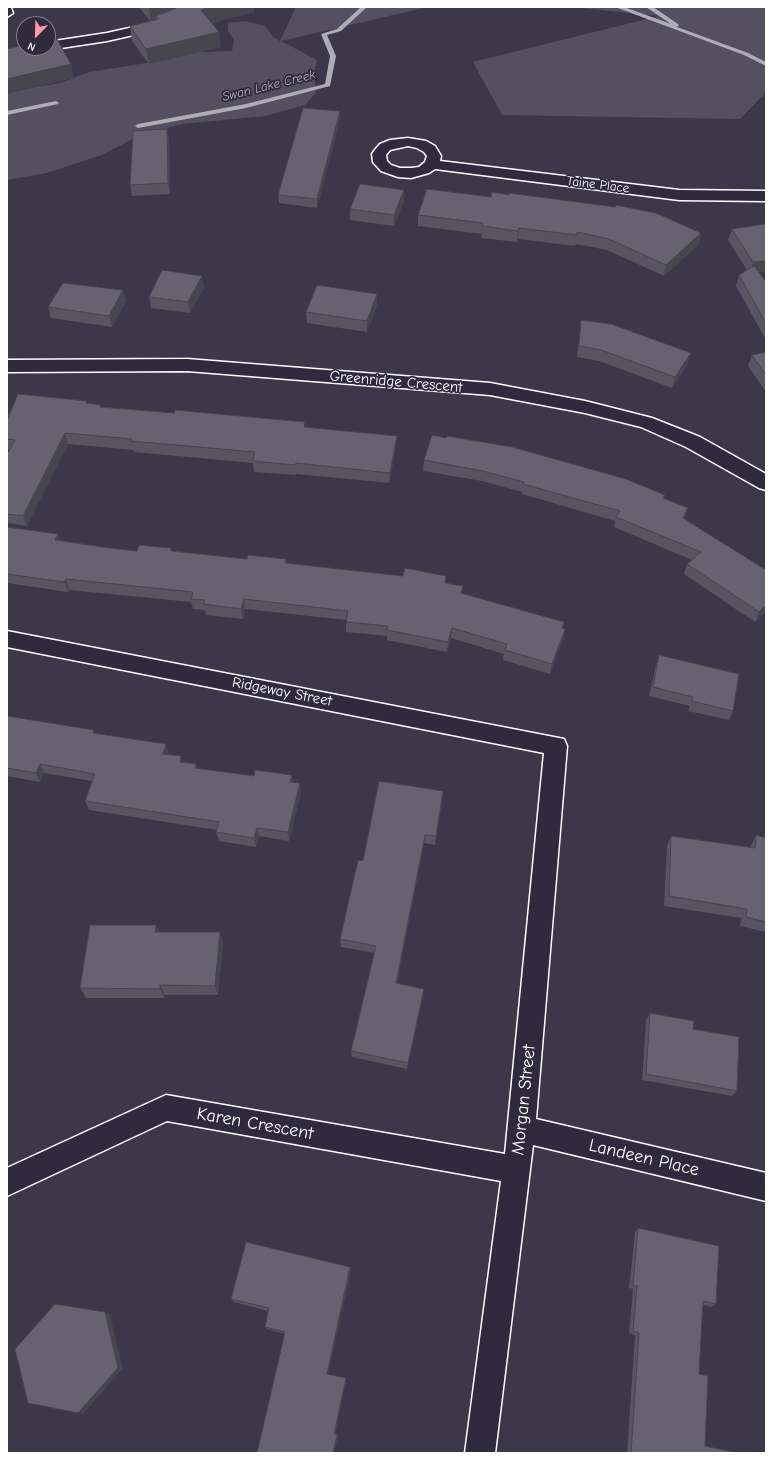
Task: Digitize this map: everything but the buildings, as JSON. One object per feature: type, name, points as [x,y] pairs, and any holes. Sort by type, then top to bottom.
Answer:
[{"type":"street","name":"Taine Place","points":[[432,164],[680,195],[766,196]]},
{"type":"street","name":"Greenridge Crescent","points":[[7,366],[187,365],[490,390],[585,407],[646,422],[694,442],[766,483]]},
{"type":"street","name":"Ridgeway Street","points":[[7,639],[556,746]]},
{"type":"street","name":"Morgan Street","points":[[480,1453],[522,1129],[556,746]]},
{"type":"street","name":"Karen Crescent","points":[[7,1182],[166,1108],[516,1170]]},
{"type":"street","name":"Landeen Place","points":[[522,1129],[766,1187]]},
{"type":"lane","points":[[56,45],[107,38],[154,27],[168,21]]},
{"type":"shaded area","points":[[296,7],[428,7],[281,41],[317,60],[314,75],[316,93],[305,105],[265,116],[182,124],[138,136],[102,155],[47,173],[7,180],[7,92],[60,83],[90,72],[171,59],[176,53],[187,50],[207,52],[232,51],[234,40],[228,31],[228,23],[245,21],[265,26],[274,38],[280,41]]},
{"type":"shaded area","points":[[571,7],[766,8],[766,92],[740,119],[502,115],[473,62],[659,16]]},
{"type":"waterway","name":"Swan Lake Creek","points":[[138,126],[246,106],[328,85],[333,56],[324,34],[339,30],[364,7]]},
{"type":"waterway","name":"Swan Lake Creek","points":[[618,7],[746,54],[766,64]]},
{"type":"waterway","points":[[649,7],[676,25]]},
{"type":"waterway","name":"Swan Lake Creek","points":[[7,113],[56,103]]}]
